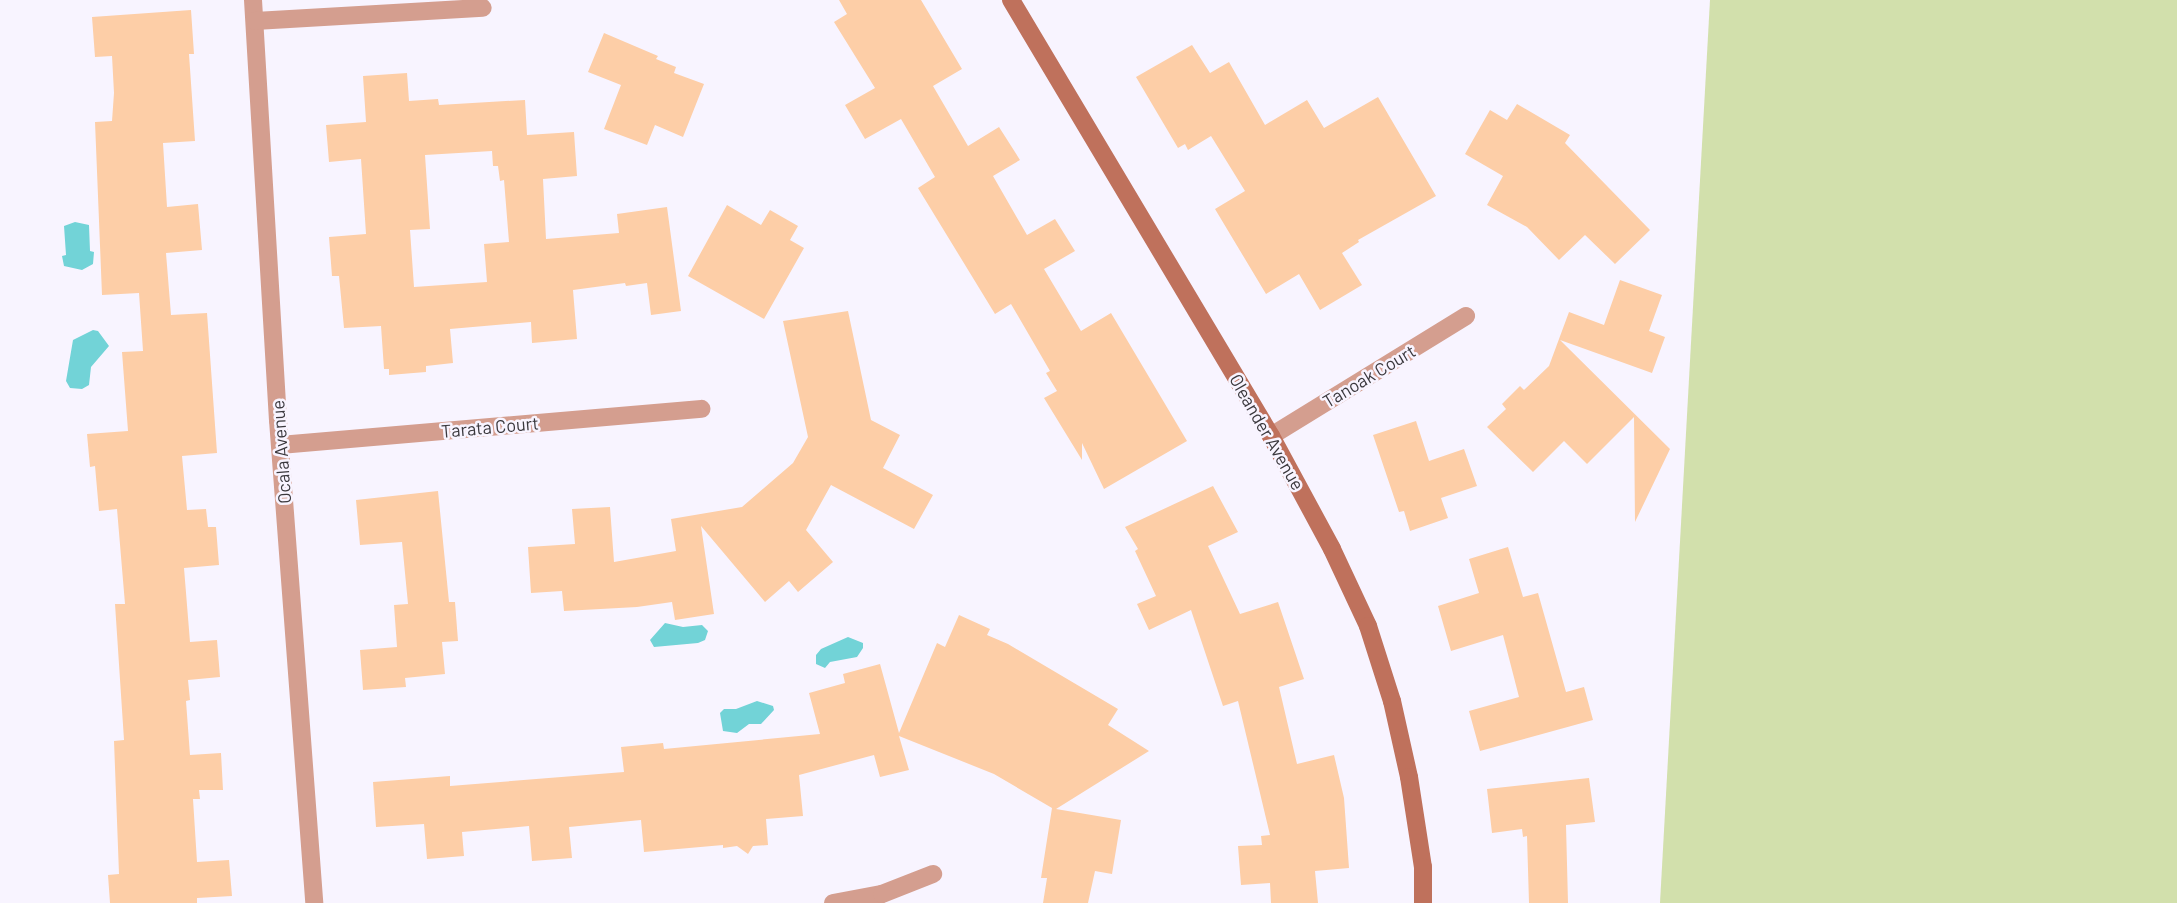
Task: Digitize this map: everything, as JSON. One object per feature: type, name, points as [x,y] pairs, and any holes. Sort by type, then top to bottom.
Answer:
[{"type":"street","name":"Ocala Avenue","points":[[253,0],[280,445],[314,903]]},
{"type":"street","name":"Oleander Avenue","points":[[1011,0],[1271,436],[1332,549],[1368,626],[1392,701],[1409,777],[1423,867],[1423,903]]},
{"type":"street","points":[[255,21],[482,8]]},
{"type":"street","name":"Tanoak Court","points":[[1271,436],[1466,316]]},
{"type":"street","name":"Tarata Court","points":[[280,445],[701,409]]},
{"type":"street","points":[[833,903],[881,894],[933,874]]},
{"type":"green space","points":[[1710,0],[2177,0],[2177,903],[1660,903]]},
{"type":"water","points":[[75,222],[89,225],[90,251],[94,252],[93,264],[82,270],[64,266],[62,256],[66,255],[64,226]]},
{"type":"water","points":[[93,330],[98,331],[109,346],[91,367],[89,385],[82,389],[70,388],[66,381],[73,340]]},
{"type":"water","points":[[665,623],[683,627],[702,625],[708,631],[705,640],[698,643],[654,647],[650,640]]},
{"type":"water","points":[[848,637],[863,643],[857,657],[830,662],[825,668],[816,664],[816,655],[821,649]]},
{"type":"water","points":[[757,701],[773,706],[774,710],[761,724],[749,724],[737,733],[723,731],[720,713],[724,709],[736,709]]},
{"type":"building","points":[[839,0],[921,0],[962,69],[933,86],[968,146],[999,127],[1020,160],[993,176],[1027,235],[1055,219],[1075,251],[1044,269],[1081,331],[1111,313],[1187,441],[1104,489],[1082,443],[1082,460],[1044,398],[1057,391],[1046,373],[1050,371],[1011,304],[995,314],[918,188],[935,177],[901,119],[865,139],[845,105],[875,88],[834,22],[847,14]]},
{"type":"building","points":[[191,10],[194,54],[189,54],[195,141],[163,143],[167,207],[198,204],[202,250],[166,253],[171,315],[207,313],[217,453],[182,456],[187,510],[206,509],[208,527],[216,527],[219,565],[184,568],[190,642],[217,640],[220,677],[188,680],[190,700],[186,701],[190,755],[221,753],[223,790],[199,790],[200,799],[193,799],[197,862],[229,860],[232,896],[197,898],[197,903],[110,903],[108,875],[119,874],[114,741],[124,740],[115,604],[125,604],[117,509],[99,511],[95,466],[90,467],[87,434],[128,431],[122,352],[143,351],[139,293],[102,295],[95,122],[112,121],[114,93],[112,56],[95,57],[92,17]]},
{"type":"building","points":[[604,33],[658,56],[656,59],[676,67],[674,73],[704,84],[683,137],[655,125],[647,145],[604,129],[621,85],[588,72]]},
{"type":"building","points":[[1192,45],[1210,73],[1229,62],[1265,125],[1307,100],[1324,128],[1378,97],[1436,196],[1358,240],[1359,242],[1342,253],[1362,285],[1320,310],[1299,274],[1266,294],[1215,209],[1245,191],[1211,136],[1188,150],[1185,144],[1178,148],[1136,77]]},
{"type":"building","points":[[407,73],[409,101],[438,99],[439,105],[525,100],[527,135],[574,132],[577,176],[543,179],[546,239],[619,233],[617,214],[667,207],[681,311],[651,315],[647,283],[573,290],[577,339],[532,343],[531,322],[450,329],[453,363],[426,366],[426,372],[389,375],[389,369],[384,369],[381,326],[344,328],[339,276],[332,276],[329,237],[366,234],[361,159],[329,162],[326,125],[366,122],[363,76]],"holes":[[[492,151],[493,166],[498,166],[500,181],[504,180],[509,242],[484,244],[487,282],[414,287],[410,230],[430,229],[425,155]]]},
{"type":"building","points":[[1517,104],[1570,135],[1565,143],[1650,230],[1615,264],[1585,235],[1559,260],[1527,227],[1487,205],[1503,176],[1465,154],[1490,110],[1507,120]]},
{"type":"building","points":[[727,205],[761,225],[770,210],[798,226],[790,240],[804,248],[764,319],[688,276]]},
{"type":"building","points":[[1620,280],[1662,295],[1649,331],[1665,337],[1652,373],[1560,340],[1670,449],[1635,522],[1634,417],[1587,464],[1564,441],[1533,472],[1487,427],[1506,409],[1502,404],[1520,386],[1524,390],[1549,366],[1569,312],[1604,325]]},
{"type":"building","points":[[848,311],[871,420],[900,435],[883,468],[933,495],[914,529],[831,485],[806,530],[833,562],[798,592],[789,581],[765,602],[701,526],[714,614],[675,620],[672,602],[564,611],[562,591],[531,593],[528,547],[575,544],[572,509],[610,507],[614,562],[676,551],[671,519],[742,507],[793,463],[808,437],[783,321]]},
{"type":"building","points":[[1416,421],[1429,461],[1464,449],[1477,486],[1441,498],[1448,518],[1410,531],[1404,511],[1399,512],[1373,435]]},
{"type":"building","points":[[1213,486],[1238,532],[1208,546],[1240,614],[1278,602],[1304,679],[1279,687],[1297,764],[1334,755],[1344,798],[1349,868],[1315,871],[1318,903],[1271,903],[1270,883],[1241,885],[1238,846],[1262,845],[1261,836],[1270,835],[1238,701],[1223,706],[1191,610],[1149,630],[1137,604],[1156,596],[1135,551],[1138,549],[1125,527]]},
{"type":"building","points":[[438,491],[449,602],[455,602],[458,641],[442,642],[445,674],[405,678],[406,687],[363,690],[360,650],[397,647],[394,605],[408,604],[402,542],[360,545],[356,500]]},
{"type":"building","points":[[1508,547],[1523,597],[1538,593],[1566,692],[1584,687],[1593,720],[1480,751],[1469,711],[1519,697],[1503,635],[1451,651],[1438,606],[1479,593],[1469,559]]},
{"type":"building","points":[[959,615],[990,629],[987,635],[1008,644],[1118,709],[1108,725],[1149,751],[1056,809],[1121,820],[1112,874],[1095,871],[1088,903],[1043,903],[1047,878],[1041,878],[1052,808],[994,774],[899,736],[909,770],[880,777],[874,755],[799,775],[803,816],[766,819],[768,845],[753,846],[748,854],[737,846],[723,848],[723,845],[644,852],[641,820],[569,827],[572,858],[532,861],[529,826],[462,832],[464,856],[427,859],[424,824],[376,827],[373,782],[450,776],[450,786],[624,772],[621,747],[663,743],[664,749],[820,734],[809,693],[845,683],[843,674],[880,664],[899,733],[937,643],[945,647]]},
{"type":"building","points":[[1589,778],[1595,822],[1566,825],[1568,903],[1529,903],[1527,836],[1523,837],[1522,829],[1492,833],[1487,789]]}]
